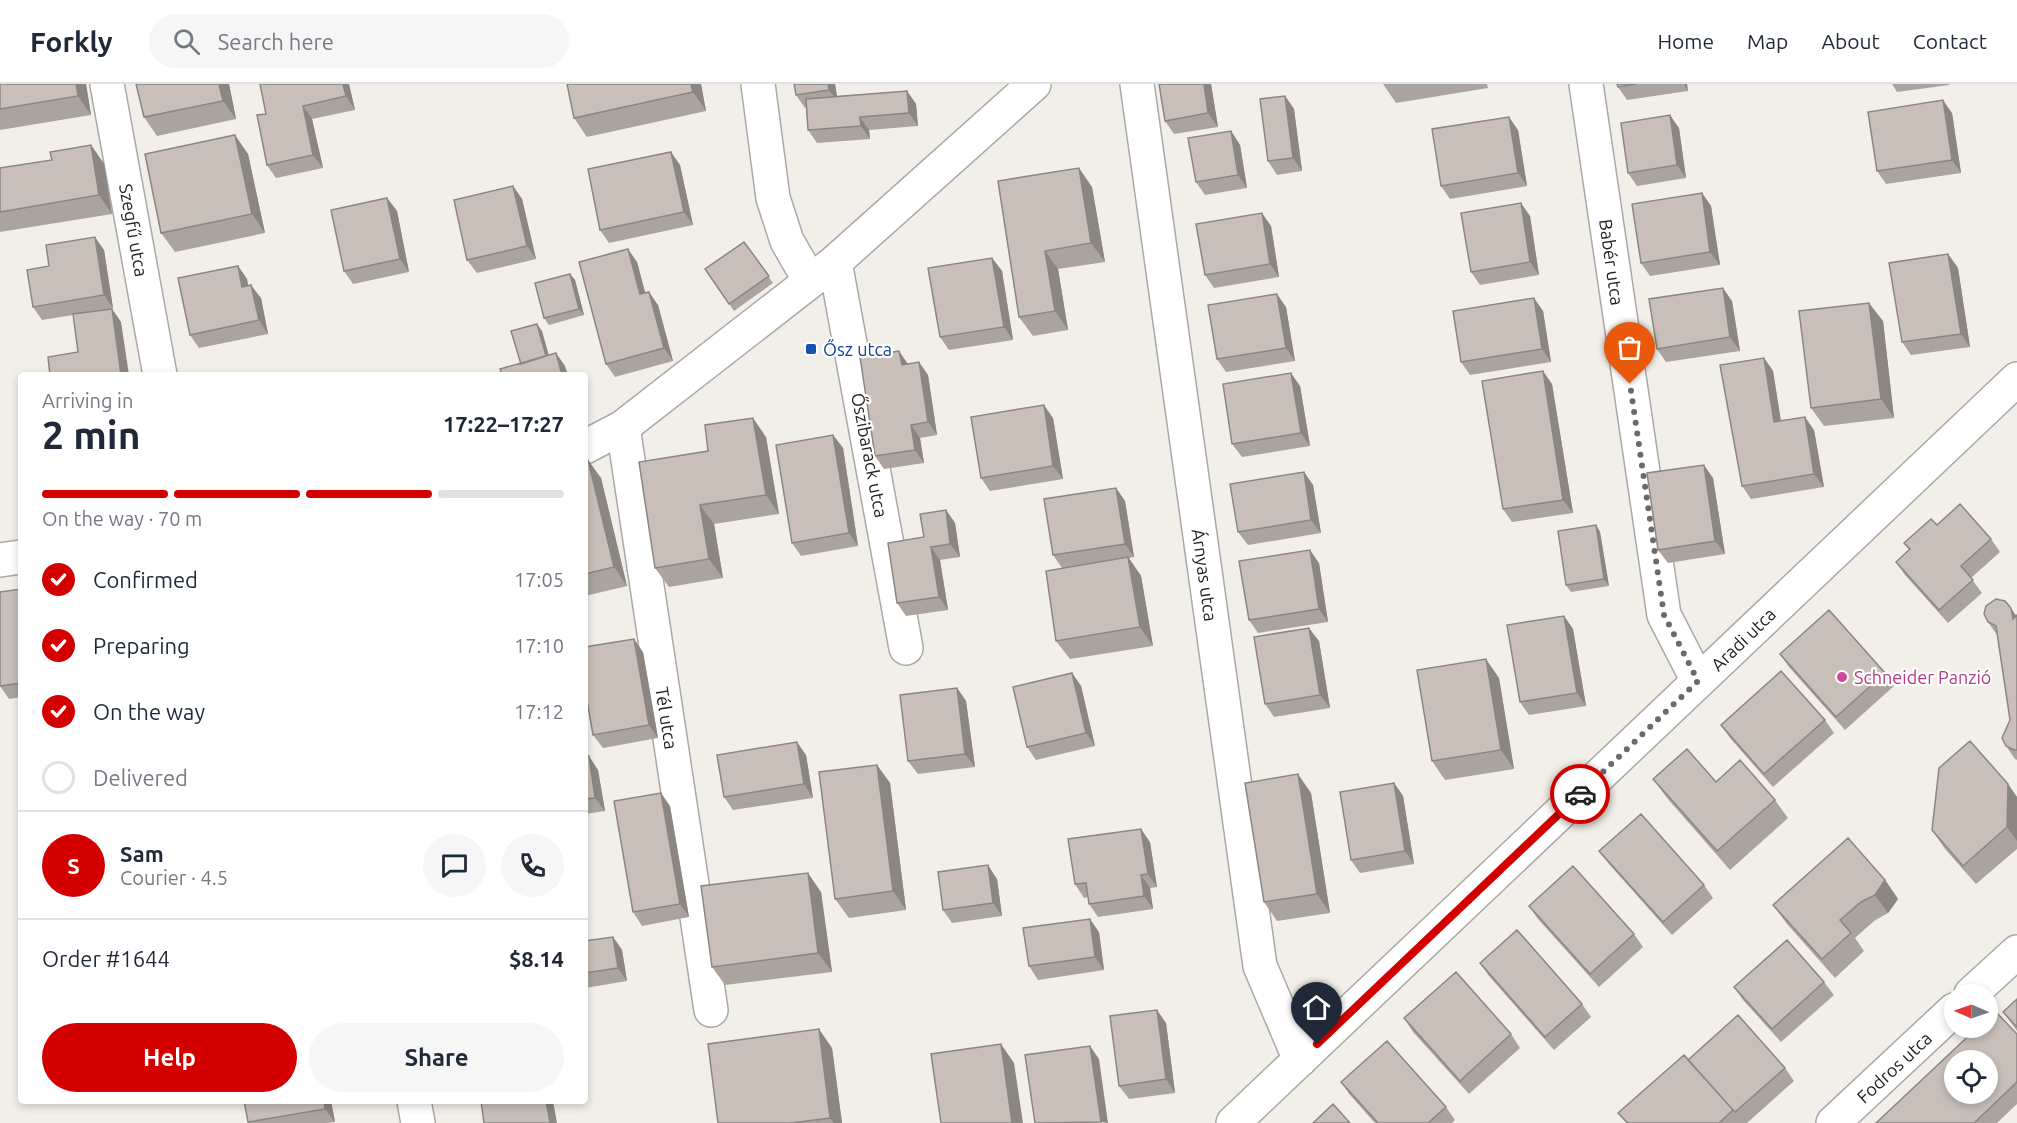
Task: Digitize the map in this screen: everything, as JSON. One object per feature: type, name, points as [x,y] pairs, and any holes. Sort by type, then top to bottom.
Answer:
[{"type":"street","name":"Szegfű utca","points":[[107,84],[159,372]]},
{"type":"street","points":[[758,84],[773,198],[787,242],[822,271]]},
{"type":"street","points":[[588,445],[623,427],[822,271],[1034,84]]},
{"type":"street","name":"Árnyas utca","points":[[1137,84],[1260,966],[1300,1060]]},
{"type":"street","name":"Babér utca","points":[[1586,84],[1664,615],[1698,681]]},
{"type":"street","name":"Őszibarack utca","points":[[822,271],[906,648]]},
{"type":"street","name":"Aradi utca","points":[[1233,1123],[2017,379]]},
{"type":"street","name":"Tél utca","points":[[623,427],[711,1010]]},
{"type":"street","points":[[0,560],[18,557]]},
{"type":"street","points":[[1982,984],[2017,952]]},
{"type":"street","name":"Fodros utca","points":[[1833,1123],[1944,1019]]},
{"type":"street","points":[[415,1104],[418,1123]]},
{"type":"building","points":[[0,84],[76,84],[78,96],[0,109]]},
{"type":"building","points":[[136,84],[219,84],[223,101],[144,117]]},
{"type":"building","points":[[260,84],[343,84],[346,96],[303,106],[313,155],[267,165],[257,115],[266,114]]},
{"type":"building","points":[[567,84],[691,84],[693,92],[574,118]]},
{"type":"building","points":[[794,84],[828,84],[829,90],[796,95]]},
{"type":"building","points":[[1159,84],[1204,84],[1208,113],[1165,121]]},
{"type":"building","points":[[1617,84],[1636,84],[1618,87]]},
{"type":"building","points":[[907,91],[909,113],[860,117],[861,126],[808,130],[806,99]]},
{"type":"building","points":[[1285,96],[1293,158],[1268,161],[1260,99]]},
{"type":"building","points":[[1943,100],[1952,160],[1877,171],[1868,112]]},
{"type":"building","points":[[1670,115],[1677,165],[1628,173],[1621,123]]},
{"type":"building","points":[[1509,117],[1518,173],[1441,186],[1432,129]]},
{"type":"building","points":[[1231,131],[1238,175],[1196,182],[1188,138]]},
{"type":"building","points":[[235,135],[252,214],[161,233],[145,154]]},
{"type":"building","points":[[91,145],[99,195],[0,212],[0,168],[52,160],[50,152]]},
{"type":"building","points":[[671,152],[684,212],[600,230],[588,169]]},
{"type":"building","points":[[1079,168],[1091,243],[1045,251],[1055,311],[1019,317],[998,181]]},
{"type":"building","points":[[513,186],[527,246],[467,260],[454,200]]},
{"type":"building","points":[[1702,193],[1710,252],[1641,263],[1632,204]]},
{"type":"building","points":[[387,198],[400,259],[344,271],[331,210]]},
{"type":"building","points":[[1521,203],[1530,262],[1471,272],[1461,213]]},
{"type":"building","points":[[1262,213],[1270,264],[1205,275],[1196,224]]},
{"type":"building","points":[[95,237],[104,295],[33,307],[27,270],[49,266],[46,245]]},
{"type":"building","points":[[744,242],[769,276],[729,304],[705,269]]},
{"type":"building","points":[[628,249],[640,294],[649,292],[664,348],[606,364],[579,262]]},
{"type":"building","points":[[1948,254],[1961,334],[1902,342],[1889,263]]},
{"type":"building","points":[[992,258],[1004,327],[940,337],[928,268]]},
{"type":"building","points":[[238,266],[242,287],[251,285],[259,320],[190,335],[178,278]]},
{"type":"building","points":[[570,274],[579,309],[544,318],[535,283]]},
{"type":"building","points":[[1723,288],[1730,337],[1657,349],[1649,299]]},
{"type":"building","points":[[1277,294],[1286,348],[1217,359],[1208,305]]},
{"type":"building","points":[[1534,298],[1542,349],[1461,362],[1453,311]]},
{"type":"building","points":[[1869,303],[1881,399],[1811,408],[1799,311]]},
{"type":"building","points":[[112,309],[121,372],[50,372],[48,357],[78,352],[73,314]]},
{"type":"building","points":[[537,324],[546,356],[521,364],[511,331]]},
{"type":"building","points":[[899,351],[902,365],[919,362],[928,422],[911,425],[915,450],[875,456],[860,357]]},
{"type":"building","points":[[556,353],[561,372],[501,372],[500,369]]},
{"type":"building","points":[[1764,358],[1774,422],[1805,417],[1814,474],[1742,486],[1720,365]]},
{"type":"building","points":[[1543,371],[1563,500],[1503,509],[1482,381]]},
{"type":"building","points":[[1291,373],[1301,433],[1232,444],[1223,384]]},
{"type":"building","points":[[1044,405],[1053,466],[981,478],[971,417]]},
{"type":"building","points":[[753,418],[766,495],[700,505],[709,559],[655,568],[639,462],[708,451],[705,425]]},
{"type":"building","points":[[833,435],[849,533],[792,543],[776,445]]},
{"type":"building","points":[[588,460],[614,567],[588,573]]},
{"type":"building","points":[[1704,465],[1715,541],[1658,550],[1647,473]]},
{"type":"building","points":[[1304,472],[1311,520],[1238,532],[1230,484]]},
{"type":"building","points":[[1116,488],[1125,544],[1053,555],[1044,499]]},
{"type":"building","points":[[1960,504],[1991,539],[1961,566],[1973,580],[1939,610],[1896,562],[1910,549],[1904,543],[1931,519],[1937,525]]},
{"type":"building","points":[[946,510],[950,544],[931,547],[939,597],[897,603],[888,543],[924,537],[920,514]]},
{"type":"building","points":[[1596,525],[1604,579],[1566,585],[1558,531]]},
{"type":"building","points":[[1310,550],[1319,609],[1249,620],[1239,561]]},
{"type":"building","points":[[1128,557],[1140,627],[1056,641],[1046,571]]},
{"type":"building","points":[[18,589],[18,683],[0,686],[0,592]]},
{"type":"building","points":[[1996,599],[2005,601],[2011,608],[2013,619],[2017,615],[2017,750],[2006,746],[2002,738],[2010,720],[1996,626],[1988,622],[1984,614],[1986,606]]},
{"type":"building","name":"Schneider Panzió","points":[[1829,610],[1885,673],[1836,717],[1780,654]]},
{"type":"building","points":[[1564,616],[1577,693],[1520,702],[1507,625]]},
{"type":"building","points":[[1309,628],[1320,695],[1265,704],[1254,637]]},
{"type":"building","points":[[634,639],[649,725],[593,735],[588,706],[588,647]]},
{"type":"building","points":[[1486,659],[1501,750],[1432,761],[1417,670]]},
{"type":"building","points":[[1781,671],[1825,720],[1764,774],[1721,725]]},
{"type":"building","points":[[1072,673],[1086,733],[1027,747],[1013,687]]},
{"type":"building","points":[[957,688],[965,754],[908,761],[900,695]]},
{"type":"building","points":[[1970,741],[2008,784],[2007,827],[1963,866],[1932,830],[1939,768]]},
{"type":"building","points":[[797,742],[804,784],[724,797],[717,755]]},
{"type":"building","points":[[1687,749],[1716,782],[1740,760],[1775,800],[1717,851],[1653,779]]},
{"type":"building","points":[[588,756],[595,798],[588,799]]},
{"type":"building","points":[[877,765],[893,891],[835,899],[819,772]]},
{"type":"building","points":[[1298,774],[1317,894],[1264,902],[1245,783]]},
{"type":"building","points":[[1394,783],[1405,851],[1351,860],[1340,792]]},
{"type":"building","points":[[661,793],[680,904],[633,912],[614,801]]},
{"type":"building","points":[[1641,814],[1704,885],[1663,922],[1599,851]]},
{"type":"building","points":[[1141,829],[1148,874],[1141,875],[1144,896],[1089,904],[1086,883],[1075,884],[1068,839]]},
{"type":"building","points":[[1848,838],[1885,880],[1875,895],[1861,902],[1840,920],[1851,933],[1822,959],[1773,905]]},
{"type":"building","points":[[988,865],[993,903],[943,910],[938,872]]},
{"type":"building","points":[[1573,866],[1634,934],[1590,974],[1529,906]]},
{"type":"building","points":[[808,873],[818,953],[712,967],[701,886]]},
{"type":"building","points":[[1090,919],[1095,957],[1029,966],[1023,928]]},
{"type":"building","points":[[1517,930],[1582,1004],[1545,1037],[1480,963]]},
{"type":"building","points":[[613,937],[618,968],[588,973],[588,941]]},
{"type":"building","points":[[1787,940],[1824,982],[1772,1029],[1734,987]]},
{"type":"building","points":[[1456,972],[1511,1034],[1460,1081],[1404,1018]]},
{"type":"building","points":[[2017,999],[2017,1027],[2003,1012]]},
{"type":"building","points":[[1157,1010],[1166,1079],[1119,1086],[1110,1016]]},
{"type":"building","points":[[1998,1014],[2017,1034],[2017,1082],[1998,1100],[1998,1050],[1954,1050],[1966,1038],[1998,1038]]},
{"type":"building","points":[[1738,1015],[1785,1068],[1735,1112],[1688,1060]]},
{"type":"building","points":[[819,1029],[830,1118],[791,1123],[718,1123],[708,1044]]},
{"type":"building","points":[[1387,1041],[1446,1107],[1428,1123],[1378,1123],[1341,1082]]},
{"type":"building","points":[[1001,1044],[1012,1123],[941,1123],[931,1054]]},
{"type":"building","points":[[1090,1046],[1101,1122],[1035,1123],[1025,1055]]},
{"type":"building","points":[[1684,1055],[1733,1110],[1719,1123],[1628,1123],[1618,1113]]},
{"type":"building","points":[[1944,1059],[1944,1104],[1994,1104],[1974,1123],[1876,1123]]},
{"type":"building","points":[[245,1104],[324,1104],[325,1109],[248,1122]]},
{"type":"building","points":[[481,1104],[547,1104],[550,1123],[484,1123]]},
{"type":"building","points":[[1333,1104],[1350,1123],[1313,1123]]},
{"type":"way so far","points":[[1580,794],[1698,681],[1664,615],[1630,384]]},
{"type":"place","name":"Ősz utca","points":[[811,349]]},
{"type":"place","name":"Schneider Panzió","points":[[1842,677]]},
{"type":"route","points":[[1317,1044],[1580,794]]}]
